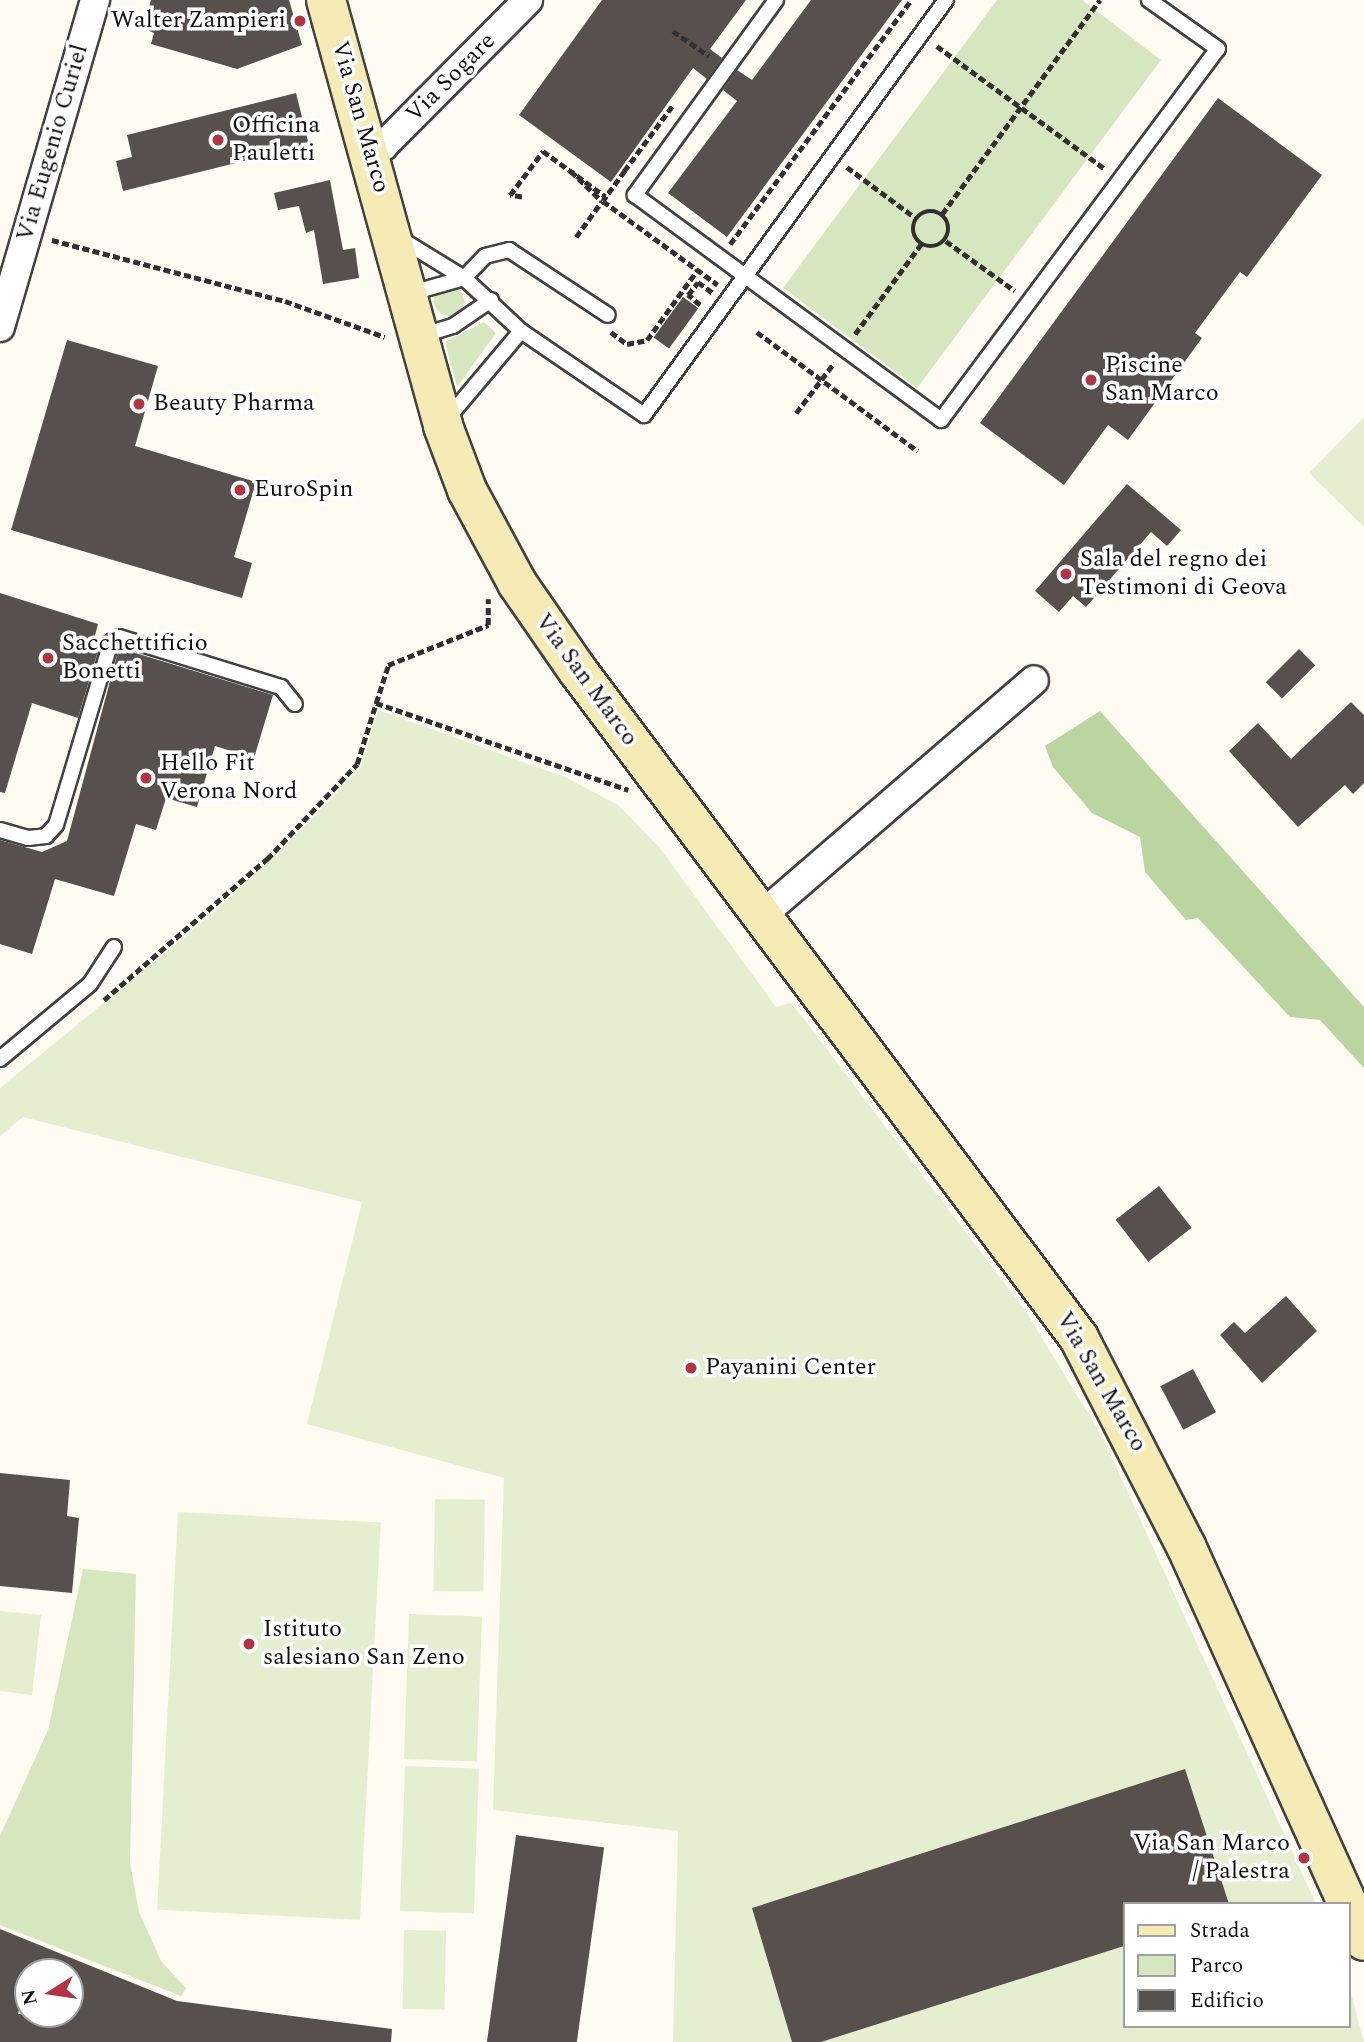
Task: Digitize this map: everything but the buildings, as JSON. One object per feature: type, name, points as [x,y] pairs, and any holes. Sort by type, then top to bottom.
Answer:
[{"type":"main road","name":"Via San Marco","points":[[326,0],[392,233],[401,327],[467,490],[517,583],[1079,1338],[1186,1546],[1347,1902]]},
{"type":"main road","name":"Via San Marco","points":[[1350,1909],[1364,1941]]},
{"type":"street","name":"Via Eugenio Curiel","points":[[0,327],[95,0]]},
{"type":"street","name":"Via Sogare","points":[[369,150],[383,146],[528,0]]},
{"type":"street","points":[[762,915],[1034,680]]},
{"type":"lane","points":[[776,0],[635,195],[941,421],[1218,49],[1149,0]]},
{"type":"lane","points":[[392,233],[464,278],[491,300],[521,331],[644,415],[946,0]]},
{"type":"lane","points":[[491,300],[433,332],[401,327],[422,290],[464,278],[485,256],[509,250],[604,319]]},
{"type":"lane","points":[[443,426],[521,331]]},
{"type":"lane","points":[[0,830],[28,838],[46,836],[55,825],[111,642],[120,637],[281,687],[295,704]]},
{"type":"lane","points":[[0,1059],[90,984],[114,947]]},
{"type":"path","points":[[725,249],[910,0]]},
{"type":"path","points":[[942,214],[1100,0]]},
{"type":"path","points":[[673,31],[709,56]]},
{"type":"path","points":[[933,43],[1120,180]]},
{"type":"path","points":[[718,45],[701,67],[709,56],[718,45]]},
{"type":"path","points":[[576,237],[677,100]]},
{"type":"path","points":[[522,197],[510,195],[543,150],[719,285],[693,320]]},
{"type":"path","points":[[844,165],[916,219]]},
{"type":"path","points":[[604,199],[719,283],[713,290],[707,298],[701,305],[688,295],[698,282],[706,287],[713,293]]},
{"type":"path","points":[[924,212],[942,214],[950,226],[946,241],[931,248],[920,244],[913,233],[916,219],[924,212]]},
{"type":"path","points":[[27,234],[285,301],[401,327]]},
{"type":"path","points":[[946,241],[1030,302]]},
{"type":"path","points":[[796,414],[920,244]]},
{"type":"path","points":[[707,274],[715,263]]},
{"type":"path","points":[[604,319],[627,344],[647,340],[699,268]]},
{"type":"path","points":[[757,332],[918,451]]},
{"type":"path","points":[[93,1009],[267,859],[357,764],[388,665],[488,625],[489,583]]},
{"type":"path","points":[[376,703],[625,792],[637,782]]},
{"type":"green space","points":[[997,0],[1082,0],[1161,60],[917,388],[783,288]]},
{"type":"green space","points":[[449,286],[459,291],[464,301],[459,311],[449,316],[439,311],[434,301],[439,291]]},
{"type":"green space","points":[[484,322],[496,333],[457,387],[445,342]]},
{"type":"green space","points":[[1364,417],[1364,527],[1309,473]]},
{"type":"green space","name":"Payanini Center","points":[[378,710],[565,777],[618,805],[659,847],[776,1007],[791,1003],[810,1027],[1026,1312],[1102,1436],[1315,1902],[1122,1902],[1122,2028],[1350,2028],[1350,1990],[1364,2042],[673,2042],[678,1831],[493,1810],[504,1478],[307,1424],[362,1202],[23,1117],[0,1136],[0,1088],[211,915],[306,825],[361,767]]},
{"type":"green space","points":[[1100,711],[1364,1007],[1364,1068],[1320,1020],[1290,1017],[1198,918],[1186,920],[1145,872],[1140,837],[1092,813],[1053,767],[1045,746]]},
{"type":"green space","points":[[435,1499],[485,1500],[483,1592],[433,1591]]},
{"type":"green space","points":[[178,1512],[381,1523],[360,1920],[157,1909]]},
{"type":"green space","points":[[83,1569],[136,1574],[130,1863],[139,1912],[161,1961],[186,1988],[181,1996],[0,1925],[0,1836],[48,1730]]},
{"type":"green space","points":[[0,1611],[41,1615],[32,1695],[0,1691]]},
{"type":"green space","points":[[409,1614],[482,1617],[477,1761],[404,1759]]},
{"type":"green space","points":[[405,1766],[479,1769],[474,1913],[400,1911]]},
{"type":"green space","points":[[404,1930],[446,1931],[445,2010],[403,2009]]},
{"type":"place","name":"Walter Zampieri","points":[[300,21]]},
{"type":"place","name":"Officina Pauletti","points":[[218,140]]},
{"type":"place","name":"Piscine San Marco","points":[[1091,380]]},
{"type":"place","name":"Beauty Pharma","points":[[139,404]]},
{"type":"place","name":"EuroSpin","points":[[240,490]]},
{"type":"place","name":"Sala del regno dei Testimoni di Geova","points":[[1066,574]]},
{"type":"place","name":"Sacchettificio Bonetti","points":[[48,658]]},
{"type":"place","name":"Hello Fit Verona Nord","points":[[146,778]]},
{"type":"place","name":"Payanini Center","points":[[691,1368]]},
{"type":"place","name":"Istituto salesiano San Zeno","points":[[249,1644]]},
{"type":"place","name":"Via San Marco / Palestra","points":[[1304,1858]]}]
